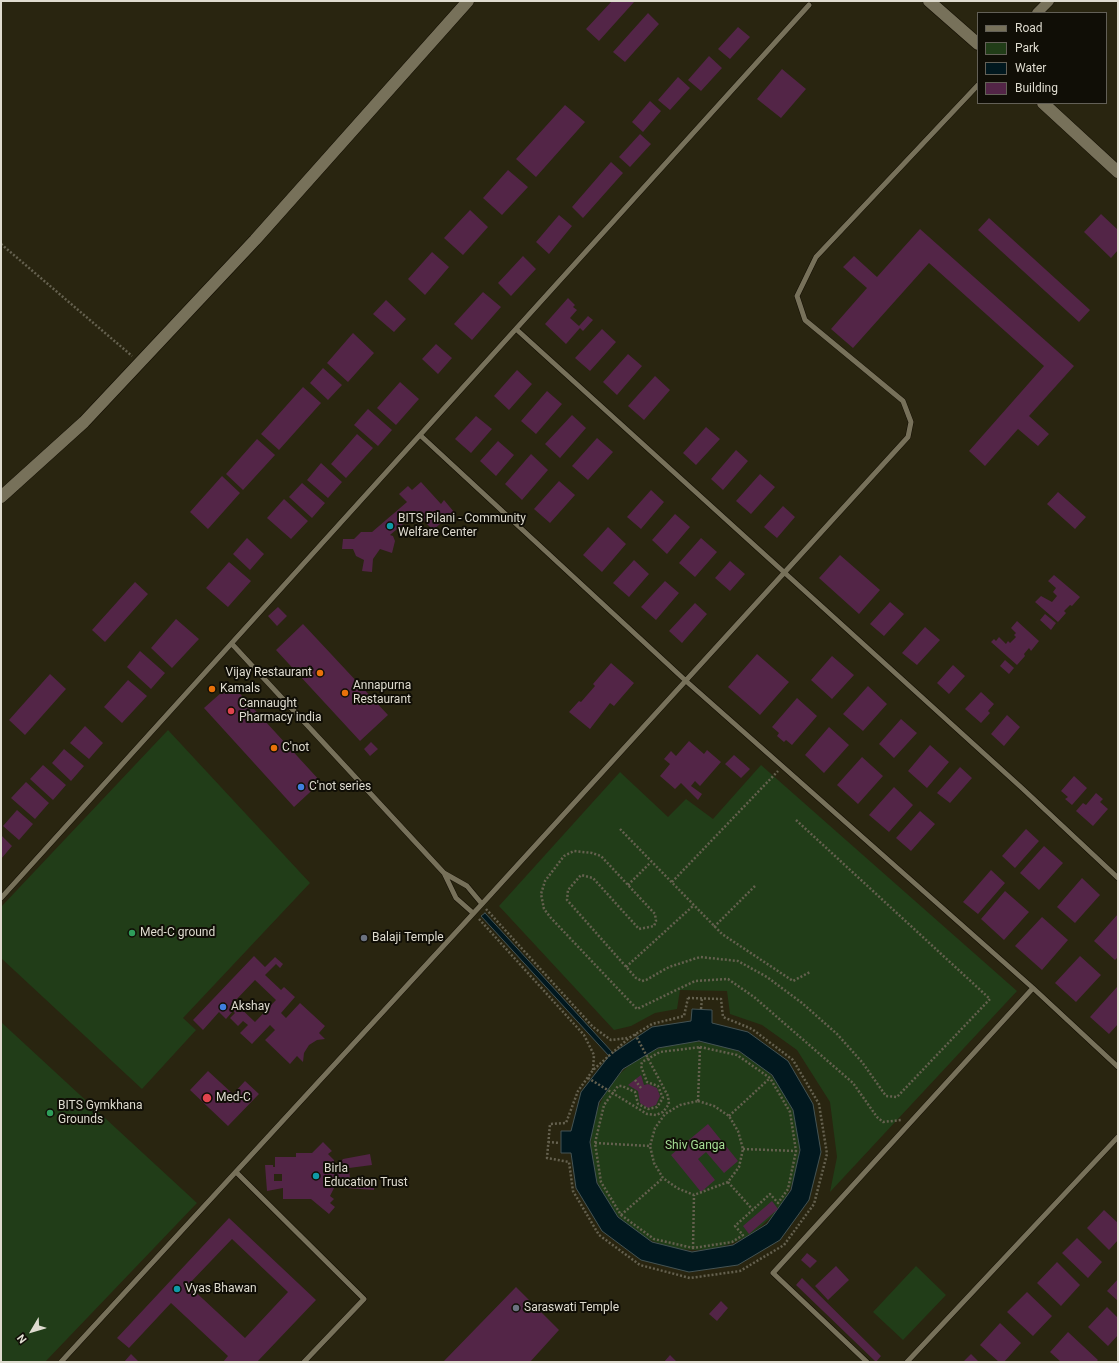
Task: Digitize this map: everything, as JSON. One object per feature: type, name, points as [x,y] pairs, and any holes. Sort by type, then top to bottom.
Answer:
[{"type":"street","points":[[1,497],[84,422],[255,240],[468,1]]},
{"type":"street","points":[[929,1],[977,43]]},
{"type":"street","points":[[1038,12],[1049,1]]},
{"type":"street","points":[[1044,104],[1118,172]]},
{"type":"lane","points":[[1,898],[809,5]]},
{"type":"lane","points":[[61,1362],[908,437],[911,422],[903,401],[805,320],[798,296],[816,257],[977,86]]},
{"type":"lane","points":[[516,329],[1118,878]]},
{"type":"lane","points":[[420,435],[686,681],[1033,988],[1118,1067]]},
{"type":"lane","points":[[232,644],[444,873],[456,898],[473,913]]},
{"type":"lane","points":[[444,873],[467,886],[482,904]]},
{"type":"lane","points":[[867,1362],[773,1273],[1033,988]]},
{"type":"lane","points":[[907,1362],[1118,1137]]},
{"type":"lane","points":[[236,1172],[364,1299],[304,1362]]},
{"type":"path","points":[[1,244],[140,362]]},
{"type":"path","points":[[672,882],[782,766]]},
{"type":"path","points":[[796,820],[990,999],[896,1097],[886,1096],[862,1062],[837,1034],[802,1003],[767,977],[738,960],[700,957],[669,967],[642,981],[636,978],[567,900],[566,895],[568,890],[581,875],[593,878],[639,929],[654,926],[656,921],[655,914],[601,856],[592,853],[574,851],[564,856],[545,881],[541,894],[544,908],[551,918],[637,1009],[695,981],[728,979],[754,997],[853,1082],[882,1122],[903,1120]]},
{"type":"path","points":[[620,829],[722,934],[793,981],[810,972]]},
{"type":"path","points":[[628,884],[651,862]]},
{"type":"path","points":[[714,927],[755,886]]},
{"type":"path","points":[[482,904],[597,1030],[611,1040],[629,1038]]},
{"type":"path","points":[[626,967],[694,905]]},
{"type":"path","points":[[473,913],[584,1035],[594,1055],[593,1070]]},
{"type":"path","points":[[688,998],[721,999],[723,1017],[752,1029],[793,1060],[819,1104],[826,1154],[814,1204],[784,1245],[740,1271],[690,1278],[640,1265],[599,1235],[573,1191],[568,1162],[547,1158],[550,1124],[566,1123],[578,1091],[593,1070],[608,1055],[629,1038],[652,1024],[684,1016],[688,998]]},
{"type":"path","points":[[702,998],[702,1009]]},
{"type":"path","points":[[588,1078],[647,1114],[656,1115],[663,1112],[669,1104],[668,1096],[636,1034]]},
{"type":"path","points":[[698,1102],[700,1047]]},
{"type":"path","points":[[700,1047],[737,1055],[770,1078],[790,1112],[796,1151],[788,1189],[778,1203],[770,1194],[735,1226],[743,1235],[732,1242],[693,1248],[654,1239],[621,1215],[601,1182],[595,1143],[604,1105],[612,1093],[618,1086],[622,1086],[635,1092],[638,1104],[648,1109],[657,1107],[663,1098],[658,1086],[647,1082],[641,1066],[642,1062],[648,1058],[660,1052],[700,1047]]},
{"type":"path","points":[[728,1116],[770,1078]]},
{"type":"path","points":[[635,1080],[641,1088]]},
{"type":"path","points":[[698,1102],[714,1106],[728,1116],[738,1131],[743,1149],[739,1167],[728,1182],[694,1195],[678,1188],[664,1178],[654,1163],[650,1146],[655,1128],[665,1114],[680,1105],[698,1102]]},
{"type":"path","points":[[548,1142],[560,1143]]},
{"type":"path","points":[[595,1143],[650,1146]]},
{"type":"path","points":[[743,1149],[796,1151]]},
{"type":"path","points":[[621,1215],[664,1178]]},
{"type":"path","points":[[728,1182],[753,1210]]},
{"type":"path","points":[[693,1248],[694,1195]]},
{"type":"green space","name":"Med-C ground","points":[[168,730],[310,883],[183,1018],[196,1030],[142,1089],[1,958],[1,907]]},
{"type":"green space","points":[[761,765],[1017,991],[830,1192],[837,1157],[830,1102],[797,1050],[762,1025],[730,1014],[727,991],[680,990],[677,1009],[655,1013],[631,1026],[614,1030],[499,906],[620,772],[668,817],[686,799],[713,819]]},
{"type":"green space","name":"BITS Gymkhana Grounds","points":[[1,1022],[197,1203],[45,1362],[1,1362]]},
{"type":"green space","name":"Shiv Ganga","points":[[695,1042],[715,1044],[744,1054],[761,1066],[775,1080],[787,1097],[791,1106],[797,1126],[799,1146],[797,1166],[787,1195],[775,1212],[761,1226],[744,1238],[735,1242],[715,1248],[695,1250],[675,1248],[646,1238],[629,1226],[615,1212],[603,1195],[599,1186],[593,1166],[591,1146],[593,1126],[603,1097],[615,1080],[629,1066],[646,1054],[655,1050],[675,1044]]},
{"type":"green space","points":[[916,1266],[946,1295],[903,1340],[873,1312]]},
{"type":"water","points":[[485,913],[613,1053],[652,1027],[691,1021],[692,1009],[712,1010],[712,1023],[748,1032],[788,1061],[813,1104],[821,1152],[809,1200],[780,1240],[738,1265],[689,1272],[641,1260],[602,1231],[576,1188],[571,1153],[561,1153],[561,1131],[571,1131],[581,1092],[609,1056],[481,916]],"holes":[[[699,1041],[739,1051],[772,1075],[793,1110],[800,1150],[791,1190],[767,1224],[733,1245],[692,1252],[652,1242],[618,1217],[597,1183],[590,1142],[599,1102],[623,1069],[658,1048]]]},
{"type":"building","points":[[612,1],[634,2],[599,41],[586,29]]},
{"type":"building","points":[[648,13],[659,24],[625,62],[613,52]]},
{"type":"building","points":[[738,27],[750,37],[730,59],[718,49]]},
{"type":"building","points":[[709,56],[722,68],[701,91],[688,80]]},
{"type":"building","points":[[782,69],[806,89],[781,118],[757,99]]},
{"type":"building","points":[[678,77],[690,88],[670,110],[658,100]]},
{"type":"building","points":[[650,101],[661,111],[643,132],[632,122]]},
{"type":"building","points":[[565,105],[585,122],[536,177],[516,159]]},
{"type":"building","points":[[640,134],[651,144],[630,167],[619,157]]},
{"type":"building","points":[[611,162],[623,173],[583,218],[572,207]]},
{"type":"building","points":[[508,170],[528,187],[502,215],[483,198]]},
{"type":"building","points":[[470,210],[488,227],[463,255],[444,238]]},
{"type":"building","points":[[1101,214],[1118,230],[1118,250],[1111,258],[1084,232]]},
{"type":"building","points":[[559,215],[572,226],[549,254],[536,242]]},
{"type":"building","points":[[989,218],[1090,310],[1079,322],[978,230]]},
{"type":"building","points":[[920,229],[1074,366],[1029,416],[1049,434],[1038,446],[1018,429],[985,466],[969,451],[1044,366],[929,263],[853,348],[831,329],[867,288],[843,267],[854,256],[877,277]]},
{"type":"building","points":[[432,252],[449,267],[425,295],[408,279]]},
{"type":"building","points":[[523,256],[536,269],[511,296],[498,283]]},
{"type":"building","points":[[483,292],[501,307],[472,340],[454,324]]},
{"type":"building","points":[[568,298],[575,305],[573,307],[577,310],[570,318],[579,326],[588,316],[593,320],[583,331],[580,328],[566,344],[545,324]]},
{"type":"building","points":[[386,300],[406,319],[394,332],[373,314]]},
{"type":"building","points":[[602,329],[616,342],[590,371],[575,358]]},
{"type":"building","points":[[353,333],[374,353],[348,382],[327,363]]},
{"type":"building","points":[[436,344],[452,358],[438,374],[422,359]]},
{"type":"building","points":[[628,354],[642,366],[617,395],[603,382]]},
{"type":"building","points":[[323,368],[342,385],[328,400],[310,383]]},
{"type":"building","points":[[517,370],[532,384],[509,410],[494,396]]},
{"type":"building","points":[[655,376],[670,390],[644,420],[628,406]]},
{"type":"building","points":[[400,382],[419,399],[396,425],[377,408]]},
{"type":"building","points":[[303,387],[321,403],[279,450],[261,434]]},
{"type":"building","points":[[547,391],[562,404],[536,434],[521,421]]},
{"type":"building","points":[[368,409],[392,430],[378,446],[354,425]]},
{"type":"building","points":[[572,415],[586,428],[560,458],[545,444]]},
{"type":"building","points":[[476,416],[492,429],[471,453],[455,439]]},
{"type":"building","points":[[706,427],[720,439],[696,465],[683,453]]},
{"type":"building","points":[[357,434],[373,448],[346,478],[331,464]]},
{"type":"building","points":[[597,438],[613,452],[588,480],[572,466]]},
{"type":"building","points":[[257,439],[275,455],[243,490],[226,474]]},
{"type":"building","points":[[498,441],[514,455],[496,476],[480,461]]},
{"type":"building","points":[[736,450],[748,461],[723,490],[711,479]]},
{"type":"building","points":[[531,454],[548,470],[522,500],[505,484]]},
{"type":"building","points":[[321,463],[342,482],[328,498],[307,480]]},
{"type":"building","points":[[760,474],[775,487],[751,514],[736,501]]},
{"type":"building","points":[[222,476],[240,493],[208,529],[190,512]]},
{"type":"building","points":[[559,481],[575,495],[550,523],[534,509]]},
{"type":"building","name":"BITS Pilani - Community Welfare Center","points":[[421,482],[441,504],[444,500],[454,512],[433,530],[416,513],[390,535],[393,536],[395,541],[392,553],[380,549],[373,559],[372,572],[362,571],[364,560],[356,556],[353,549],[342,549],[343,539],[354,539],[361,532],[372,532],[407,502],[399,494],[408,486],[412,490]]},
{"type":"building","points":[[302,483],[325,503],[312,518],[289,497]]},
{"type":"building","points":[[651,490],[664,502],[641,529],[627,517]]},
{"type":"building","points":[[1058,492],[1086,517],[1075,529],[1047,504]]},
{"type":"building","points":[[284,499],[308,521],[291,539],[267,518]]},
{"type":"building","points":[[783,506],[795,517],[777,538],[764,527]]},
{"type":"building","points":[[675,514],[690,527],[667,554],[652,540]]},
{"type":"building","points":[[608,527],[626,544],[602,572],[583,555]]},
{"type":"building","points":[[247,538],[264,554],[250,570],[233,554]]},
{"type":"building","points":[[701,538],[717,552],[695,577],[679,563]]},
{"type":"building","points":[[840,555],[880,590],[859,614],[819,578]]},
{"type":"building","points":[[634,560],[649,574],[629,597],[613,583]]},
{"type":"building","points":[[730,561],[745,574],[730,591],[715,578]]},
{"type":"building","points":[[229,562],[251,581],[228,607],[206,588]]},
{"type":"building","points":[[1054,575],[1080,597],[1072,606],[1070,605],[1064,611],[1066,613],[1058,622],[1035,602],[1041,596],[1052,602],[1057,596],[1053,592],[1056,588],[1048,581]]},
{"type":"building","points":[[665,581],[679,593],[656,620],[641,607]]},
{"type":"building","points":[[135,582],[148,594],[105,642],[92,630]]},
{"type":"building","points":[[890,602],[904,614],[884,636],[870,624]]},
{"type":"building","points":[[695,603],[707,614],[682,643],[669,631]]},
{"type":"building","points":[[278,607],[287,616],[277,626],[268,616]]},
{"type":"building","points":[[1045,614],[1056,623],[1051,630],[1040,620]]},
{"type":"building","points":[[176,619],[199,639],[172,668],[151,648]]},
{"type":"building","points":[[1017,621],[1039,641],[1031,651],[1029,648],[1024,654],[1025,656],[1017,665],[991,642],[994,639],[996,641],[999,637],[1006,644],[1008,641],[1010,643],[1016,637],[1014,635],[1016,633],[1011,628]]},
{"type":"building","points":[[303,624],[388,715],[360,741],[276,650]]},
{"type":"building","points":[[925,627],[940,640],[917,665],[902,653]]},
{"type":"building","points":[[140,651],[165,673],[151,689],[127,667]]},
{"type":"building","points":[[757,654],[789,682],[760,715],[728,687]]},
{"type":"building","points":[[832,656],[854,675],[832,699],[811,680]]},
{"type":"building","points":[[1005,660],[1014,668],[1009,674],[1000,666]]},
{"type":"building","points":[[611,663],[634,683],[614,706],[610,703],[590,729],[569,712],[579,701],[581,702],[595,686],[593,684]]},
{"type":"building","points":[[953,665],[965,676],[949,694],[937,683]]},
{"type":"building","points":[[50,674],[66,689],[25,735],[9,720]]},
{"type":"building","points":[[128,680],[147,696],[122,723],[104,707]]},
{"type":"building","points":[[231,684],[321,782],[294,807],[204,708]]},
{"type":"building","points":[[868,686],[887,704],[863,731],[843,714]]},
{"type":"building","points":[[981,692],[994,704],[988,711],[990,713],[981,723],[965,709]]},
{"type":"building","points":[[797,698],[817,716],[792,745],[786,740],[784,742],[777,736],[779,733],[772,727]]},
{"type":"building","points":[[1007,715],[1020,727],[1004,746],[991,734]]},
{"type":"building","points":[[901,719],[917,733],[894,758],[879,744]]},
{"type":"building","points":[[85,726],[103,743],[89,759],[70,743]]},
{"type":"building","points":[[829,727],[849,745],[824,773],[805,755]]},
{"type":"building","points":[[689,741],[704,754],[707,750],[721,762],[700,786],[695,781],[691,786],[702,794],[698,800],[681,783],[675,789],[660,776],[670,764],[664,759],[671,751],[676,756]]},
{"type":"building","points":[[371,742],[378,749],[370,756],[364,749]]},
{"type":"building","points":[[930,745],[949,762],[927,788],[908,771]]},
{"type":"building","points":[[64,749],[84,766],[71,781],[52,763]]},
{"type":"building","points":[[734,755],[750,769],[741,778],[725,764]]},
{"type":"building","points":[[862,757],[883,776],[858,804],[837,785]]},
{"type":"building","points":[[43,765],[66,785],[53,800],[30,779]]},
{"type":"building","points":[[960,767],[972,778],[950,803],[937,793]]},
{"type":"building","points":[[1074,776],[1087,788],[1072,805],[1065,799],[1068,797],[1061,791]]},
{"type":"building","points":[[26,782],[49,803],[35,819],[11,798]]},
{"type":"building","points":[[894,787],[913,805],[889,832],[869,815]]},
{"type":"building","points":[[1096,793],[1103,799],[1100,802],[1108,809],[1093,826],[1076,811],[1083,803],[1086,805]]},
{"type":"building","points":[[17,810],[33,824],[19,840],[3,826]]},
{"type":"building","points":[[920,811],[935,824],[911,851],[896,838]]},
{"type":"building","points":[[1026,829],[1039,841],[1015,868],[1002,856]]},
{"type":"building","points":[[1,835],[12,846],[1,859]]},
{"type":"building","points":[[1044,846],[1063,863],[1039,890],[1020,873]]},
{"type":"building","points":[[991,870],[1005,883],[978,914],[963,902]]},
{"type":"building","points":[[1082,878],[1100,895],[1075,923],[1057,907]]},
{"type":"building","points":[[1005,891],[1029,912],[1004,940],[981,919]]},
{"type":"building","points":[[1118,914],[1118,957],[1115,960],[1094,941]]},
{"type":"building","points":[[1042,917],[1068,940],[1042,970],[1015,946]]},
{"type":"building","name":"Akshay","points":[[254,956],[265,967],[275,957],[283,964],[280,968],[276,964],[265,975],[281,990],[284,987],[295,997],[281,1013],[286,1018],[300,1003],[325,1026],[319,1033],[325,1039],[317,1040],[309,1045],[304,1053],[303,1062],[297,1056],[290,1064],[265,1040],[275,1030],[270,1025],[252,1044],[240,1033],[248,1025],[243,1021],[238,1026],[230,1018],[235,1013],[233,1011],[226,1019],[219,1012],[203,1030],[193,1020]],"holes":[[[255,980],[276,1000],[255,1022],[234,1002]]]},
{"type":"building","points":[[1080,956],[1101,975],[1076,1002],[1055,983]]},
{"type":"building","points":[[1117,987],[1118,1024],[1109,1034],[1090,1017]]},
{"type":"building","points":[[208,1071],[233,1094],[245,1081],[259,1094],[228,1126],[190,1090]]},
{"type":"building","points":[[641,1075],[644,1085],[648,1084],[657,1088],[660,1096],[656,1105],[648,1108],[640,1103],[638,1091],[628,1085]]},
{"type":"building","points":[[708,1124],[738,1161],[724,1173],[706,1152],[698,1159],[715,1180],[701,1192],[671,1155]]},
{"type":"building","name":"Birla Education Trust","points":[[323,1142],[332,1151],[328,1154],[334,1160],[335,1169],[343,1159],[370,1154],[372,1165],[349,1168],[350,1179],[375,1179],[374,1190],[346,1188],[335,1180],[335,1186],[330,1196],[334,1199],[330,1203],[335,1207],[329,1214],[311,1199],[283,1199],[283,1188],[267,1191],[265,1165],[273,1165],[273,1167],[275,1167],[275,1157],[296,1157],[296,1153],[312,1153]],"holes":[[[274,1174],[282,1174],[282,1181],[274,1181]]]},
{"type":"building","points":[[772,1201],[778,1209],[749,1234],[743,1226]]},
{"type":"building","points":[[1104,1210],[1118,1223],[1118,1240],[1109,1250],[1087,1228]]},
{"type":"building","name":"Vyas Bhawan","points":[[229,1218],[316,1300],[257,1362],[223,1362],[228,1356],[171,1303],[129,1348],[117,1338]],"holes":[[[232,1239],[288,1292],[245,1338],[188,1285]]]},
{"type":"building","points":[[1077,1238],[1102,1262],[1088,1278],[1062,1253]]},
{"type":"building","points":[[807,1253],[817,1261],[810,1268],[801,1260]]},
{"type":"building","points":[[1057,1262],[1080,1285],[1061,1306],[1037,1283]]},
{"type":"building","points":[[836,1266],[849,1280],[828,1300],[815,1286]]},
{"type":"building","points":[[802,1278],[881,1356],[876,1362],[796,1285]]},
{"type":"building","points":[[1118,1279],[1118,1301],[1107,1291]]},
{"type":"building","name":"Saraswati Temple","points":[[516,1287],[559,1330],[530,1362],[443,1362]]},
{"type":"building","points":[[1027,1292],[1052,1316],[1033,1336],[1007,1312]]},
{"type":"building","points":[[721,1301],[728,1308],[717,1321],[709,1314]]},
{"type":"building","points":[[1107,1307],[1118,1318],[1118,1335],[1108,1346],[1088,1327]]},
{"type":"building","points":[[1000,1323],[1021,1343],[1004,1362],[999,1362],[980,1345]]},
{"type":"building","points":[[1068,1332],[1098,1360],[1096,1362],[1061,1362],[1050,1352]]},
{"type":"building","points":[[131,1354],[139,1362],[124,1362]]},
{"type":"building","points":[[971,1354],[979,1362],[963,1362]]},
{"type":"building","points":[[670,1355],[677,1362],[664,1362]]},
{"type":"place","name":"BITS Pilani - Community Welfare Center","points":[[390,526]]},
{"type":"place","name":"Vijay Restaurant","points":[[320,673]]},
{"type":"place","name":"Kamals","points":[[212,689]]},
{"type":"place","name":"Annapurna Restaurant","points":[[345,693]]},
{"type":"place","name":"Cannaught Pharmacy india","points":[[231,711]]},
{"type":"place","name":"C'not","points":[[274,748]]},
{"type":"place","name":"C'not series","points":[[301,787]]},
{"type":"place","name":"Med-C ground","points":[[132,933]]},
{"type":"place","name":"Balaji Temple","points":[[364,938]]},
{"type":"place","name":"Akshay","points":[[223,1007]]},
{"type":"place","name":"Med-C","points":[[207,1098]]},
{"type":"place","name":"BITS Gymkhana Grounds","points":[[50,1113]]},
{"type":"place","name":"Birla Education Trust","points":[[316,1176]]},
{"type":"place","name":"Vyas Bhawan","points":[[177,1289]]},
{"type":"place","name":"Saraswati Temple","points":[[516,1308]]}]
